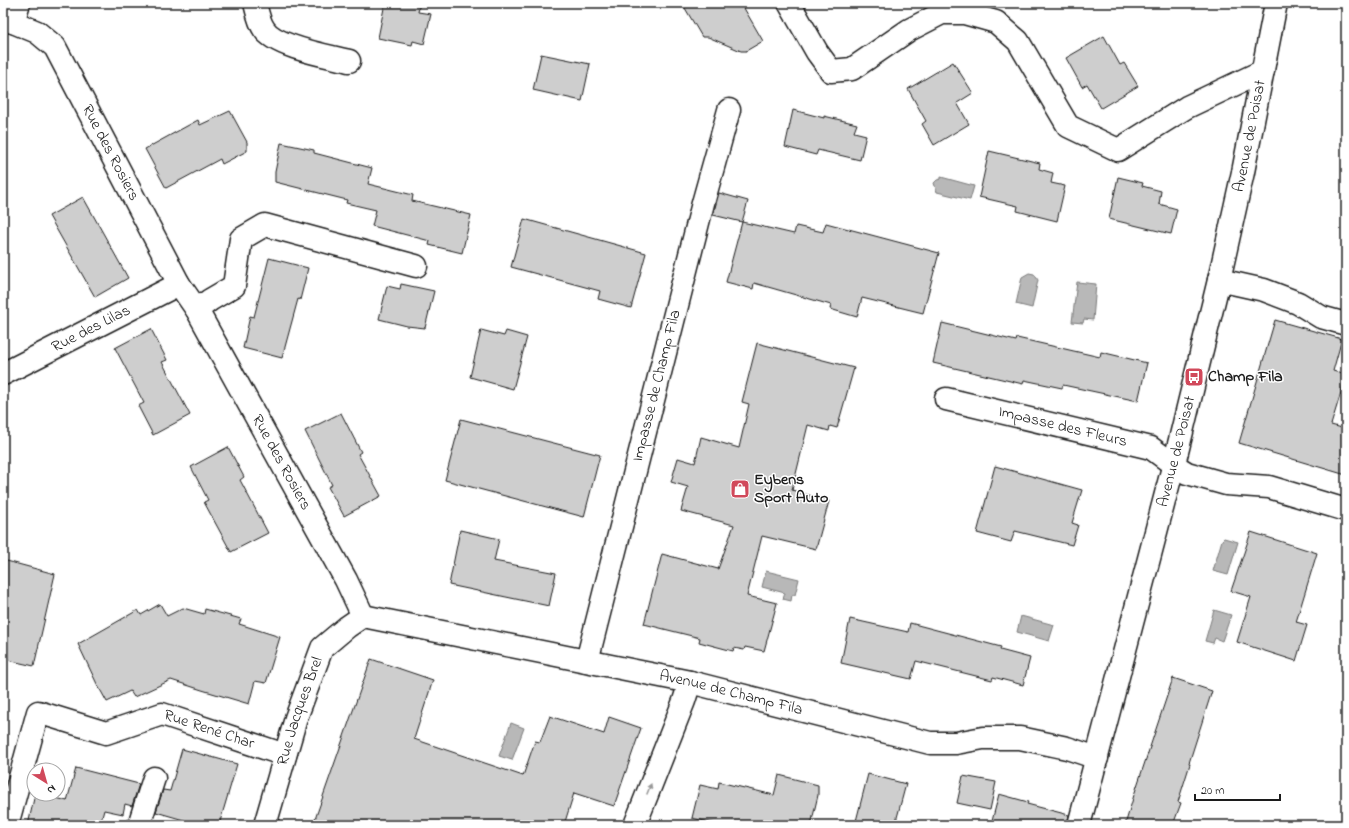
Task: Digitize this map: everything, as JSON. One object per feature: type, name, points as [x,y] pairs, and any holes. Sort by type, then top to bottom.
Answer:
[{"type":"street","points":[[254,3],[264,30],[278,41],[299,49],[349,61]]},
{"type":"street","points":[[789,3],[817,52],[831,71],[852,69],[909,30],[942,13],[964,13],[996,22],[1018,42],[1068,126],[1118,150],[1187,106],[1263,71]]},
{"type":"street","name":"Avenue de Poisat","points":[[1079,825],[1174,465],[1219,280],[1243,172],[1276,3]]},
{"type":"street","name":"Rue des Rosiers","points":[[12,15],[37,32],[55,47],[179,284],[197,310],[346,580],[362,616]]},
{"type":"street","name":"Impasse de Champ Fila","points":[[587,661],[699,218],[729,110]]},
{"type":"street","points":[[197,310],[210,300],[234,286],[241,239],[265,225],[416,266]]},
{"type":"street","points":[[1219,280],[1264,290],[1298,303],[1321,317],[1346,324]]},
{"type":"street","name":"Rue des Lilas","points":[[3,374],[179,284]]},
{"type":"street","name":"Impasse des Fleurs","points":[[946,399],[1151,448],[1187,473],[1226,484],[1270,487],[1346,510]]},
{"type":"street","name":"Avenue de Champ Fila","points":[[362,616],[690,682],[930,743],[956,743],[983,738],[1020,738],[1067,748],[1097,758]]},
{"type":"street","name":"Rue Jacques Brel","points":[[266,825],[296,718],[322,648],[362,616]]},
{"type":"street","points":[[634,825],[684,702],[690,682]]},
{"type":"street","name":"Rue René Char","points":[[7,825],[38,712],[106,733],[162,714],[286,755]]},
{"type":"street","points":[[139,825],[154,778]]},
{"type":"shaded area","points":[[941,177],[974,186],[970,200],[937,192],[934,183],[941,179]]},
{"type":"shaded area","points":[[1029,273],[1034,274],[1038,280],[1032,308],[1016,304],[1022,277]]},
{"type":"shaded area","points":[[1077,282],[1096,284],[1093,320],[1084,319],[1083,323],[1072,322]]},
{"type":"shaded area","points":[[1224,538],[1238,542],[1228,575],[1213,571],[1222,540]]},
{"type":"shaded area","points":[[766,571],[799,579],[795,595],[792,595],[791,601],[783,599],[785,593],[762,587]]},
{"type":"shaded area","points":[[1214,610],[1231,615],[1222,641],[1215,638],[1213,643],[1205,641]]},
{"type":"shaded area","points":[[1021,616],[1054,625],[1049,641],[1017,632]]},
{"type":"shaded area","points":[[511,723],[524,728],[512,760],[499,756]]},
{"type":"building","points":[[385,3],[420,3],[418,12],[431,14],[424,44],[413,41],[412,45],[378,38]]},
{"type":"building","points":[[682,3],[741,3],[763,41],[746,51],[741,51],[708,37],[702,37]]},
{"type":"building","points":[[1104,36],[1120,65],[1124,63],[1138,86],[1101,108],[1087,84],[1082,87],[1066,58]]},
{"type":"building","points":[[541,54],[590,64],[582,101],[533,90]]},
{"type":"building","points":[[953,62],[973,93],[957,103],[969,124],[934,145],[922,124],[926,121],[908,89]]},
{"type":"building","points":[[793,110],[857,124],[854,132],[866,135],[860,160],[818,150],[816,155],[785,147]]},
{"type":"building","points":[[230,111],[247,142],[247,151],[222,164],[220,159],[166,188],[145,149],[198,120],[200,125]]},
{"type":"building","points":[[281,143],[314,150],[314,153],[372,168],[368,184],[413,195],[412,201],[471,215],[462,253],[429,245],[430,241],[372,226],[376,210],[346,203],[347,200],[275,182],[275,172]]},
{"type":"building","points":[[989,151],[1040,163],[1039,169],[1053,173],[1051,183],[1065,186],[1057,221],[1017,211],[1018,206],[979,197]]},
{"type":"building","points":[[1118,177],[1143,183],[1142,186],[1161,191],[1159,204],[1177,209],[1171,234],[1109,219]]},
{"type":"building","points":[[719,193],[748,201],[742,222],[713,215]]},
{"type":"building","points":[[83,197],[128,278],[95,297],[49,216]]},
{"type":"building","points":[[524,219],[646,253],[631,308],[598,299],[600,291],[511,267]]},
{"type":"building","points":[[742,222],[794,234],[796,226],[823,232],[826,223],[939,253],[923,313],[862,298],[857,317],[830,309],[831,305],[754,283],[753,289],[726,282]]},
{"type":"building","points":[[269,258],[308,268],[282,358],[243,348],[250,316],[254,317]]},
{"type":"building","points":[[401,284],[434,291],[425,328],[407,326],[379,319],[387,286],[400,289]]},
{"type":"building","points":[[1275,320],[1342,339],[1333,371],[1346,376],[1331,425],[1346,429],[1346,475],[1239,443]]},
{"type":"building","points":[[942,323],[1016,341],[1017,338],[1100,357],[1101,352],[1147,363],[1138,401],[1063,385],[1062,388],[1024,380],[1023,384],[933,363]]},
{"type":"building","points":[[151,329],[167,360],[162,362],[190,415],[153,435],[138,406],[144,403],[115,348]]},
{"type":"building","points":[[481,330],[504,336],[506,331],[527,337],[513,389],[470,377]]},
{"type":"building","points":[[757,343],[854,368],[837,428],[830,426],[829,431],[808,425],[792,490],[829,501],[816,549],[762,536],[747,596],[777,603],[764,651],[745,647],[744,650],[734,648],[733,651],[699,642],[700,638],[644,624],[662,554],[718,569],[734,525],[681,511],[688,487],[671,482],[678,458],[695,463],[701,437],[739,448],[749,404],[742,402]]},
{"type":"building","points":[[341,413],[361,452],[358,454],[381,496],[344,516],[328,487],[332,485],[305,431]]},
{"type":"building","points":[[461,419],[600,455],[584,517],[445,480]]},
{"type":"building","points":[[228,447],[244,477],[240,480],[268,533],[231,552],[204,502],[208,500],[191,467]]},
{"type":"building","points":[[995,466],[1082,490],[1072,523],[1078,525],[1072,545],[1015,531],[1011,542],[977,533]]},
{"type":"building","points":[[460,530],[499,539],[494,561],[556,573],[549,606],[449,585]]},
{"type":"building","points":[[1251,532],[1317,553],[1296,622],[1307,625],[1296,661],[1237,642],[1251,597],[1231,591]]},
{"type":"building","points":[[3,560],[55,574],[34,666],[3,659]]},
{"type":"building","points":[[160,604],[167,616],[183,608],[204,614],[205,609],[241,619],[239,624],[280,637],[266,683],[255,681],[249,704],[171,680],[134,697],[130,691],[107,702],[78,644],[138,610],[141,615]]},
{"type":"building","points":[[850,619],[908,632],[910,623],[1001,647],[1000,650],[1030,658],[1023,685],[993,677],[992,680],[916,661],[911,679],[841,663]]},
{"type":"building","points":[[371,659],[433,680],[414,739],[523,776],[535,741],[540,742],[550,716],[604,734],[609,717],[641,728],[614,806],[574,793],[564,825],[313,825]]},
{"type":"building","points":[[1173,678],[1212,691],[1178,802],[1181,803],[1173,825],[1125,825],[1134,795]]},
{"type":"building","points":[[182,749],[237,764],[219,825],[201,825],[156,812],[163,790],[170,791]]},
{"type":"building","points":[[76,768],[139,784],[132,806],[125,804],[123,814],[104,810],[100,825],[28,825],[33,802],[67,801]]},
{"type":"building","points":[[868,774],[906,784],[895,825],[855,825]]},
{"type":"building","points":[[779,775],[818,785],[818,795],[811,825],[721,825],[692,818],[700,785],[718,789],[719,782],[774,795]]},
{"type":"building","points":[[963,776],[996,782],[990,810],[957,803]]},
{"type":"building","points":[[999,794],[1028,802],[1027,804],[1069,815],[1067,825],[991,825]]},
{"type":"place","name":"Champ Fila","points":[[1194,377]]},
{"type":"place","name":"Eybens Sport Auto","points":[[740,489]]}]
